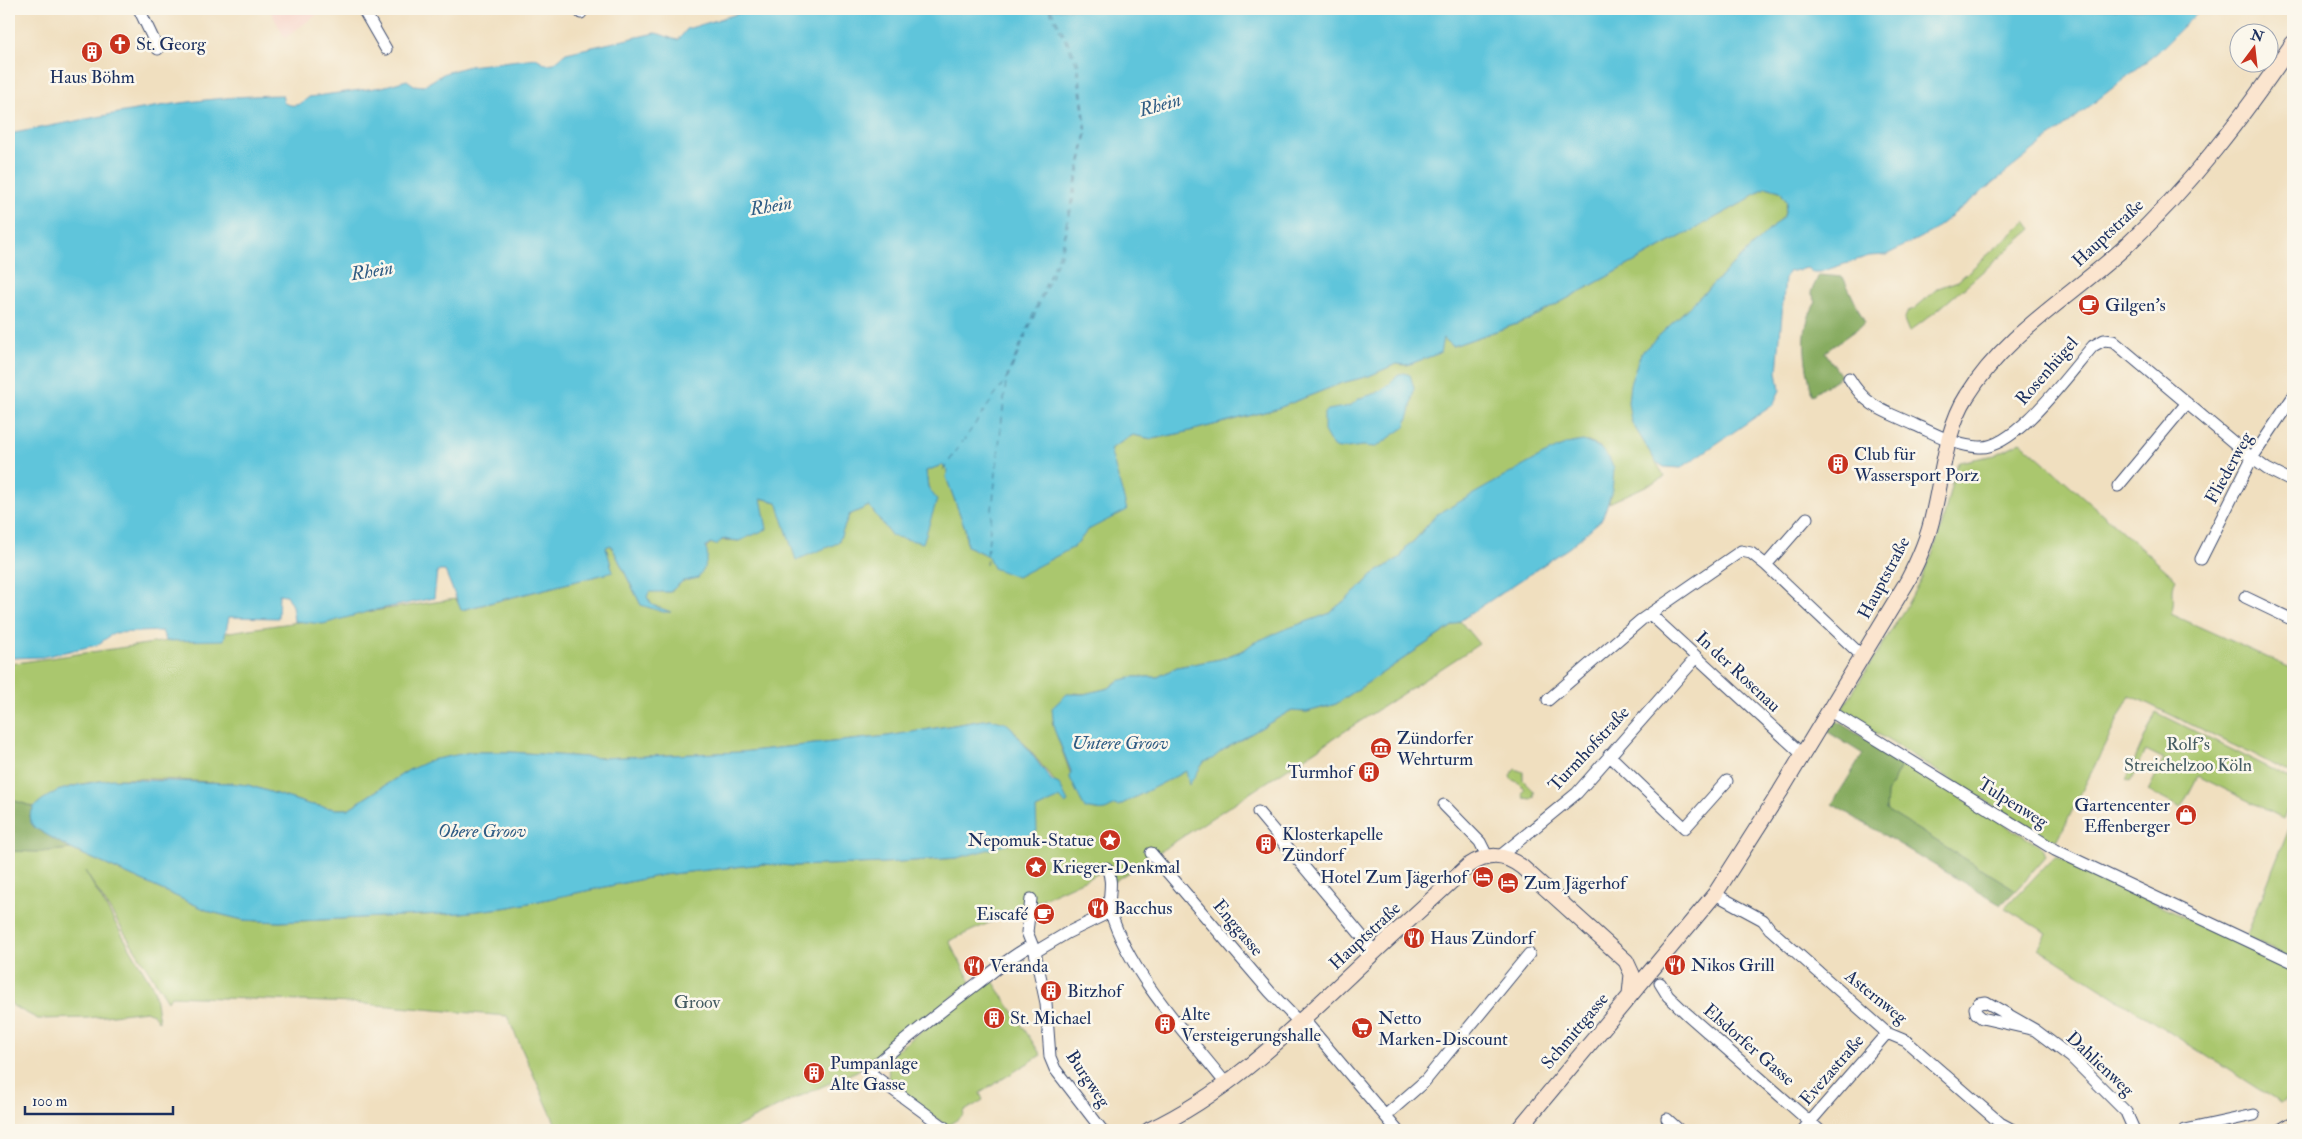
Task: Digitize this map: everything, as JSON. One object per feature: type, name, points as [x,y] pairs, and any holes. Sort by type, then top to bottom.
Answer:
[{"type":"main road","name":"Hauptstraße","points":[[1661,956],[1715,894],[1830,711],[1921,556],[1933,517],[1950,440],[1965,398],[1992,361],[2020,333],[2088,279],[2149,223],[2248,108],[2293,43]]},
{"type":"main road","name":"Hauptstraße","points":[[1149,1130],[1176,1117],[1226,1084],[1302,1021],[1468,866],[1494,856]]},
{"type":"main road","points":[[1494,856],[1508,858],[1522,867],[1626,960],[1632,974],[1630,994]]},
{"type":"main road","points":[[1626,960],[1639,963],[1661,956]]},
{"type":"main road","name":"Schmittgasse","points":[[1518,1130],[1661,956]]},
{"type":"street","points":[[139,9],[158,49]]},
{"type":"street","points":[[363,9],[378,32],[386,49]]},
{"type":"street","name":"Rosenhügel","points":[[1849,378],[1856,391],[1869,404],[1950,440],[1981,448],[1997,444],[2010,437],[2030,418],[2092,346],[2104,340],[2114,341],[2252,458],[2266,469],[2293,482]]},
{"type":"street","name":"Fliederweg","points":[[2200,558],[2252,458],[2293,397]]},
{"type":"street","points":[[2118,486],[2187,404]]},
{"type":"street","points":[[1766,565],[1807,518]]},
{"type":"street","points":[[1548,700],[1650,614],[1740,551],[1751,553],[1766,565],[1862,656]]},
{"type":"street","points":[[2245,597],[2293,620]]},
{"type":"street","name":"In der Rosenau","points":[[1650,614],[1803,755]]},
{"type":"street","name":"Turmhofstraße","points":[[1494,856],[1577,793],[1696,658]]},
{"type":"street","name":"Tulpenweg","points":[[1830,711],[2055,850],[2293,962]]},
{"type":"street","points":[[1610,755],[1685,828],[1727,781]]},
{"type":"street","points":[[1444,805],[1494,856]]},
{"type":"street","points":[[1258,812],[1375,952]]},
{"type":"street","name":"Enggasse","points":[[1151,853],[1270,992],[1302,1021],[1397,1130]]},
{"type":"street","points":[[1107,868],[1112,884],[1110,912],[1127,949],[1148,984],[1226,1084]]},
{"type":"street","name":"Asternweg","points":[[1715,894],[1763,920],[1770,929],[1887,1032],[1906,1041],[2000,1122],[2013,1130]]},
{"type":"street","name":"Burgweg","points":[[1031,899],[1027,932],[1034,949],[1046,1003],[1050,1056],[1055,1069],[1102,1130]]},
{"type":"street","points":[[948,1130],[866,1070],[873,1068],[923,1025],[1020,952],[1034,949],[1110,912]]},
{"type":"street","points":[[1385,1116],[1425,1081],[1530,954]]},
{"type":"street","name":"Elsdorfer Gasse","points":[[1660,983],[1668,996],[1811,1128]]},
{"type":"street","name":"Dahlienweg","points":[[2035,1030],[2071,1057],[2126,1112],[2134,1130]]},
{"type":"street","name":"Evezastraße","points":[[1811,1128],[1887,1032]]},
{"type":"street","points":[[2185,1130],[2254,1115]]},
{"type":"street","points":[[1667,1119],[1679,1130]]},
{"type":"shaded area","points":[[276,9],[324,9],[285,38],[271,12]]},
{"type":"green space","name":"Groov","points":[[1766,187],[1780,191],[1787,202],[1784,216],[1641,353],[1631,421],[1665,477],[1609,503],[1610,497],[1600,447],[1588,442],[1567,444],[1436,515],[1414,541],[1407,546],[1401,557],[1372,575],[1361,587],[1328,614],[1260,640],[1244,650],[1220,659],[1177,667],[1158,677],[1133,677],[1116,682],[1109,688],[1084,694],[1074,693],[1052,722],[1071,775],[1086,808],[1101,810],[1114,805],[1118,806],[1187,770],[1189,784],[1204,762],[1223,750],[1290,711],[1307,712],[1336,704],[1460,621],[1479,644],[1110,884],[1104,871],[949,941],[971,982],[857,1071],[787,1102],[731,1130],[543,1130],[556,1125],[507,1016],[352,1003],[171,996],[168,1001],[85,871],[154,989],[159,1022],[153,1014],[146,1011],[88,1018],[38,1019],[13,1006],[9,999],[9,851],[40,852],[71,849],[211,912],[243,920],[279,922],[461,913],[510,907],[662,875],[762,864],[794,866],[957,858],[1036,809],[1060,797],[1056,783],[1011,727],[990,719],[888,736],[741,752],[601,758],[510,752],[471,752],[409,770],[348,809],[335,809],[308,804],[248,785],[154,779],[100,781],[75,786],[53,794],[34,807],[12,800],[9,795],[9,664],[456,599],[462,610],[612,572],[606,547],[611,545],[641,605],[670,612],[652,605],[647,597],[649,591],[670,592],[683,581],[698,578],[702,558],[707,546],[718,541],[739,541],[760,498],[777,502],[838,543],[849,515],[869,506],[892,536],[937,501],[928,487],[926,471],[942,465],[948,470],[946,477],[965,528],[967,546],[988,556],[1046,561],[1074,547],[1088,530],[1101,522],[1110,449],[1133,435],[1152,439],[1276,409],[1342,383],[1369,376],[1396,364],[1407,365],[1439,353],[1442,338],[1453,346],[1528,320],[1742,203]]},
{"type":"green space","points":[[2026,221],[2032,229],[1939,309],[1909,332],[1904,320],[1908,311],[1914,309],[1938,288],[1958,281]]},
{"type":"green space","points":[[1819,275],[1843,277],[1865,323],[1825,352],[1841,376],[1812,395],[1806,359],[1805,336],[1810,313],[1816,302],[1811,292]]},
{"type":"green space","points":[[2021,442],[2176,579],[2173,588],[2173,608],[2171,614],[2293,669],[2293,774],[2130,695],[2058,839],[2050,841],[1841,711],[1907,605],[1922,577],[1942,525],[1955,469],[1959,462],[1995,455]]},
{"type":"green space","name":"Rolf's Streichelzoo Köln","points":[[2156,712],[2293,780],[2293,798],[2283,818],[2198,776],[2181,808],[2148,791],[2164,759],[2146,750],[2130,782],[2126,780]]},
{"type":"green space","points":[[1835,720],[1903,762],[1887,793],[1886,810],[2016,890],[2001,905],[1832,804],[1863,754],[1828,732]]},
{"type":"green space","points":[[1903,762],[2043,848],[2046,856],[2016,890],[1886,810],[1887,793]]},
{"type":"green space","points":[[1515,769],[1523,772],[1523,780],[1534,791],[1534,797],[1531,799],[1524,798],[1522,794],[1525,789],[1511,779],[1510,775]]},
{"type":"green space","points":[[9,795],[12,800],[34,807],[30,815],[35,828],[71,849],[40,852],[9,851]]},
{"type":"green space","points":[[2293,819],[2293,959],[2246,937]]},
{"type":"green space","points":[[2054,857],[2058,857],[2293,969],[2293,1095],[2280,1103],[2038,948],[2047,933],[2005,908]]},
{"type":"green space","points":[[991,978],[1041,1055],[980,1093],[983,1100],[963,1112],[964,1115],[947,1126],[888,1084],[889,1056]]},
{"type":"water","name":"Rhein","points":[[753,9],[2201,9],[2158,52],[1931,232],[1886,255],[1869,256],[1820,272],[1812,272],[1807,268],[1788,272],[1785,278],[1777,372],[1780,390],[1773,405],[1681,468],[1664,467],[1656,462],[1631,421],[1628,402],[1630,384],[1641,353],[1784,216],[1787,202],[1780,191],[1766,187],[1742,203],[1528,320],[1453,346],[1443,338],[1440,353],[1407,365],[1396,364],[1369,376],[1342,383],[1276,409],[1152,439],[1133,435],[1110,449],[1127,510],[1088,530],[1074,547],[1017,577],[993,568],[988,556],[967,546],[965,528],[946,477],[948,470],[942,465],[926,471],[928,487],[937,500],[923,543],[892,536],[869,506],[849,515],[838,543],[796,560],[777,502],[761,498],[767,529],[739,541],[723,539],[716,545],[710,543],[705,547],[707,559],[698,578],[683,581],[670,592],[649,592],[647,597],[652,605],[671,612],[663,612],[641,605],[611,545],[606,547],[613,572],[461,610],[445,571],[437,571],[434,598],[371,611],[323,624],[294,621],[292,606],[286,595],[279,594],[278,618],[229,617],[224,640],[166,641],[162,631],[114,633],[97,645],[42,657],[9,658],[9,134],[145,108],[213,99],[282,95],[284,103],[295,105],[309,97],[382,87],[407,80],[414,85],[423,86],[445,73],[469,66],[536,58],[546,64],[554,63],[566,53],[655,33],[678,40],[687,29]]},
{"type":"water","points":[[1404,373],[1410,375],[1414,388],[1410,413],[1405,427],[1376,447],[1362,446],[1339,449],[1333,447],[1324,431],[1324,413],[1328,410],[1350,406],[1360,398],[1377,393],[1390,384],[1397,375]]},
{"type":"water","name":"Untere Groov","points":[[1583,441],[1599,447],[1609,458],[1614,469],[1612,491],[1602,519],[1570,547],[1336,704],[1307,712],[1290,711],[1223,750],[1212,759],[1204,762],[1189,785],[1186,771],[1118,806],[1114,805],[1106,810],[1085,809],[1070,778],[1071,771],[1054,729],[1052,708],[1067,694],[1084,694],[1109,688],[1118,681],[1133,677],[1158,677],[1177,667],[1220,659],[1244,650],[1253,643],[1283,630],[1328,614],[1361,587],[1372,575],[1401,557],[1407,546],[1414,541],[1436,515],[1543,455],[1567,444]]},
{"type":"water","name":"Obere Groov","points":[[990,719],[1006,723],[1011,727],[1052,781],[1059,784],[1068,802],[1065,804],[1060,798],[1036,809],[1037,831],[1016,842],[957,858],[794,866],[762,864],[662,875],[510,907],[461,913],[279,922],[243,920],[211,912],[71,849],[35,828],[31,823],[30,815],[34,807],[57,791],[112,779],[248,785],[308,804],[335,809],[348,809],[409,770],[431,760],[471,752],[510,752],[601,758],[741,752],[888,736]]},
{"type":"ferry route","points":[[943,470],[1005,381],[1061,248],[1086,133],[1076,62],[1049,9]]},
{"type":"ferry route","points":[[986,565],[1006,382],[1063,249],[1087,133],[1078,61],[1051,9]]},
{"type":"tram line","points":[[2268,1130],[2293,1115]]},
{"type":"place","name":"St. Georg","points":[[120,44]]},
{"type":"place","name":"Haus Böhm","points":[[92,52]]},
{"type":"place","name":"Gilgen's","points":[[2089,305]]},
{"type":"place","name":"Club für Wassersport Porz","points":[[1838,464]]},
{"type":"place","name":"Zündorfer Wehrturm","points":[[1381,748]]},
{"type":"place","name":"Turmhof","points":[[1369,772]]},
{"type":"place","name":"Gartencenter Effenberger","points":[[2186,815]]},
{"type":"place","name":"Nepomuk-Statue","points":[[1110,840]]},
{"type":"place","name":"Klosterkapelle Zündorf","points":[[1266,844]]},
{"type":"place","name":"Krieger-Denkmal","points":[[1036,867]]},
{"type":"place","name":"Hotel Zum Jägerhof","points":[[1483,877]]},
{"type":"place","name":"Zum Jägerhof","points":[[1508,883]]},
{"type":"place","name":"Bacchus","points":[[1098,908]]},
{"type":"place","name":"Eiscafé","points":[[1044,914]]},
{"type":"place","name":"Haus Zündorf","points":[[1414,938]]},
{"type":"place","name":"Nikos Grill","points":[[1675,965]]},
{"type":"place","name":"Veranda","points":[[974,966]]},
{"type":"place","name":"Bitzhof","points":[[1051,991]]},
{"type":"place","name":"St. Michael","points":[[994,1018]]},
{"type":"place","name":"Alte Versteigerungshalle","points":[[1165,1024]]},
{"type":"place","name":"Netto Marken-Discount","points":[[1362,1028]]},
{"type":"place","name":"Pumpanlage Alte Gasse","points":[[814,1073]]}]
